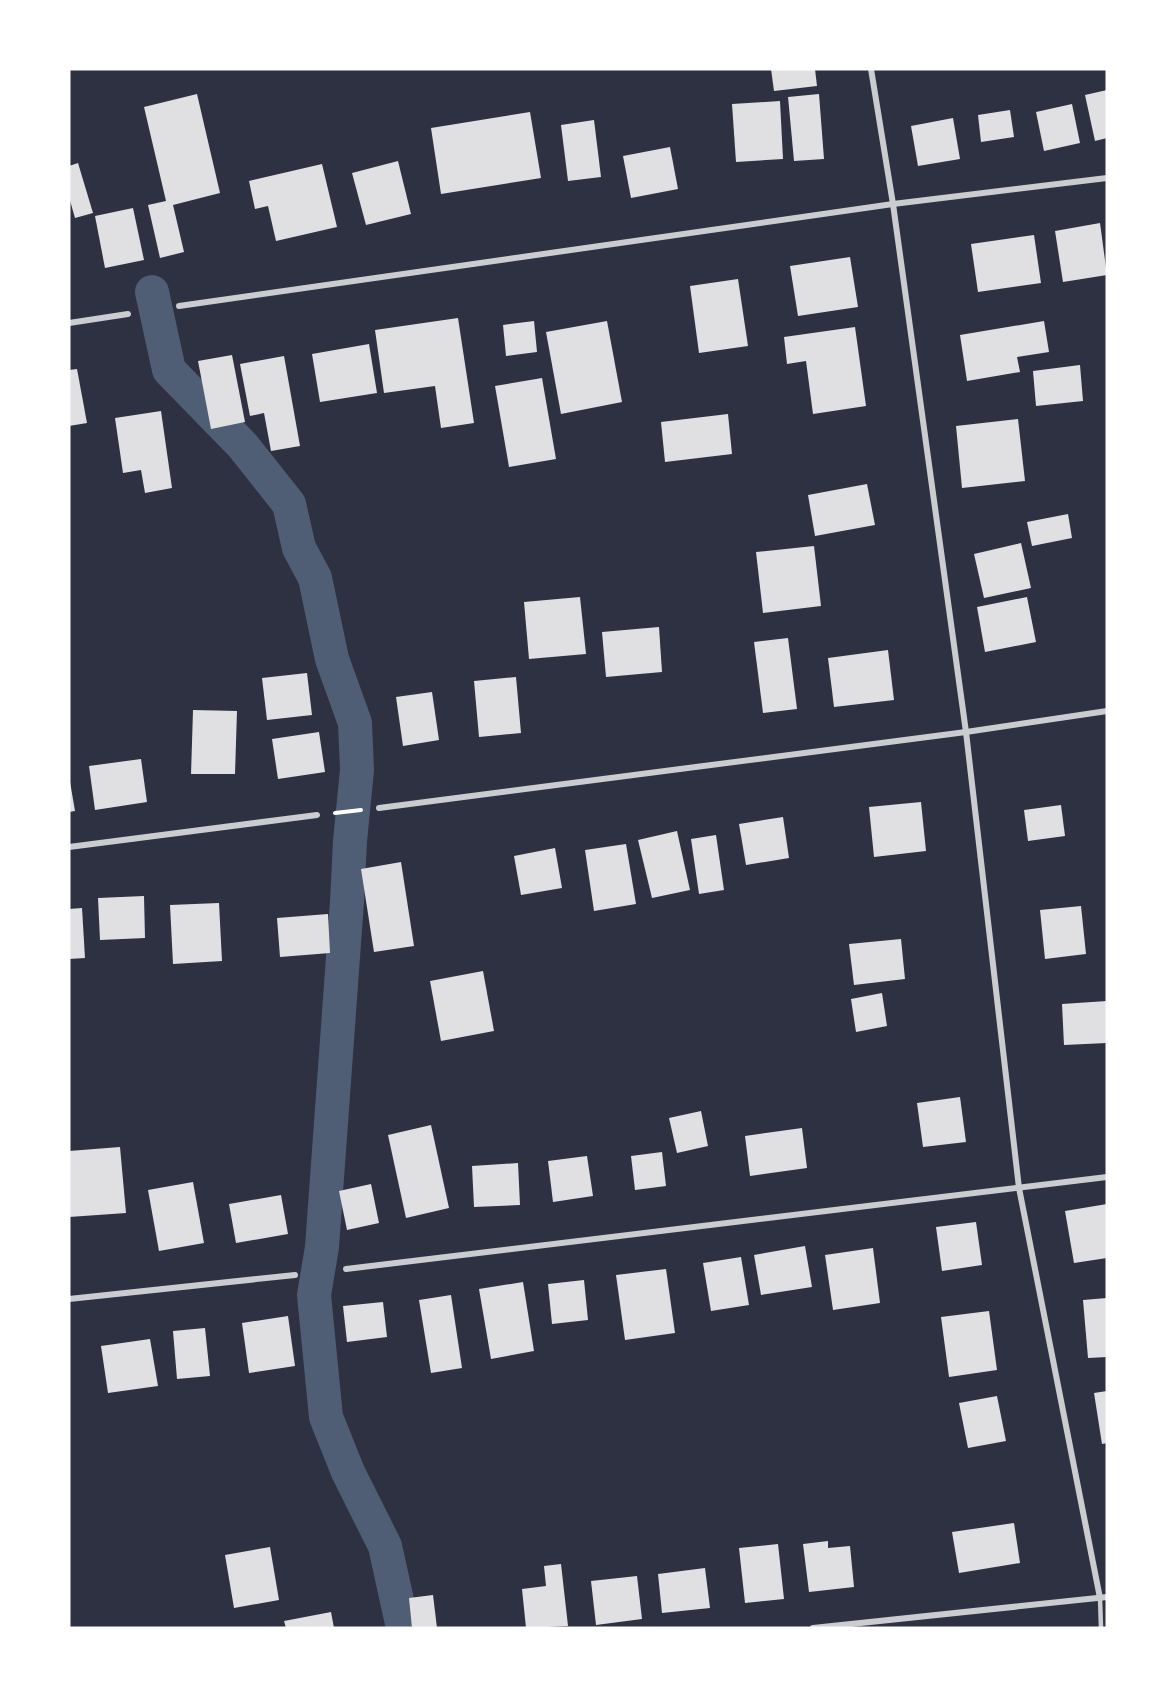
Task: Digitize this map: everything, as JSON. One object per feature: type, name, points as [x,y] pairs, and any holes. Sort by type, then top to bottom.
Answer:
[{"type":"street","points":[[813,1628],[1104,1598],[1019,1188],[966,732],[893,204],[872,69]]},
{"type":"street","points":[[179,306],[893,204],[1107,178]]},
{"type":"street","points":[[69,324],[128,314]]},
{"type":"street","points":[[379,808],[966,732],[1107,711]]},
{"type":"street","points":[[69,847],[317,816]]},
{"type":"street","points":[[346,1269],[1107,1177]]},
{"type":"street","points":[[69,1299],[295,1275]]},
{"type":"lane","points":[[1101,1628],[1104,1598]]},
{"type":"path","points":[[317,816],[379,808]]},
{"type":"building","points":[[771,69],[815,69],[817,86],[774,91]]},
{"type":"building","points":[[1107,90],[1107,138],[1095,141],[1085,95]]},
{"type":"building","points":[[197,94],[220,193],[173,205],[184,252],[160,258],[148,205],[166,201],[144,107]]},
{"type":"building","points":[[819,94],[824,159],[794,161],[788,97]]},
{"type":"building","points":[[780,101],[783,159],[736,162],[732,104]]},
{"type":"building","points":[[1072,104],[1080,143],[1044,151],[1036,112]]},
{"type":"building","points":[[1010,110],[1014,137],[981,142],[978,115]]},
{"type":"building","points":[[530,112],[541,178],[441,194],[431,128]]},
{"type":"building","points":[[953,118],[960,159],[918,166],[911,126]]},
{"type":"building","points":[[594,120],[601,177],[568,181],[561,125]]},
{"type":"building","points":[[670,147],[678,189],[631,198],[623,156]]},
{"type":"building","points":[[398,161],[411,214],[366,225],[352,173]]},
{"type":"building","points":[[78,163],[93,213],[75,218],[69,197],[69,166]]},
{"type":"building","points":[[322,164],[337,227],[276,241],[268,206],[255,209],[249,181]]},
{"type":"building","points":[[133,208],[144,260],[105,268],[95,216]]},
{"type":"building","points":[[1100,223],[1107,275],[1063,282],[1055,231]]},
{"type":"building","points":[[1034,235],[1041,283],[978,292],[971,244]]},
{"type":"building","points":[[850,257],[858,307],[798,316],[790,266]]},
{"type":"building","points":[[738,279],[748,346],[699,353],[690,286]]},
{"type":"building","points":[[458,318],[474,423],[441,428],[435,386],[384,393],[375,330]]},
{"type":"building","points":[[534,321],[537,352],[506,356],[503,325]]},
{"type":"building","points":[[607,321],[622,402],[561,414],[546,332]]},
{"type":"building","points":[[1044,321],[1049,352],[1017,357],[1020,372],[967,381],[960,335]]},
{"type":"building","points":[[855,327],[866,406],[813,414],[806,361],[787,364],[784,337]]},
{"type":"building","points":[[369,344],[377,393],[320,402],[312,354]]},
{"type":"building","points":[[232,355],[245,422],[211,429],[198,361]]},
{"type":"building","points":[[284,356],[300,446],[271,451],[264,413],[250,416],[240,364]]},
{"type":"building","points":[[1080,365],[1083,401],[1036,406],[1033,371]]},
{"type":"building","points":[[77,369],[87,423],[69,426],[69,370]]},
{"type":"building","points":[[542,378],[556,459],[509,467],[495,386]]},
{"type":"building","points":[[161,411],[172,488],[145,493],[141,470],[123,473],[115,418]]},
{"type":"building","points":[[728,414],[732,454],[665,462],[661,422]]},
{"type":"building","points":[[1018,419],[1025,481],[962,488],[956,426]]},
{"type":"building","points":[[867,484],[875,525],[815,536],[808,495]]},
{"type":"building","points":[[1068,514],[1072,538],[1032,546],[1027,522]]},
{"type":"building","points":[[1021,543],[1031,588],[984,598],[974,554]]},
{"type":"building","points":[[814,546],[821,606],[763,613],[756,552]]},
{"type":"building","points":[[580,597],[586,654],[529,659],[524,602]]},
{"type":"building","points":[[1027,597],[1036,642],[985,652],[977,607]]},
{"type":"building","points":[[659,627],[662,672],[606,677],[602,632]]},
{"type":"building","points":[[788,638],[797,709],[763,713],[754,642]]},
{"type":"building","points":[[888,650],[894,700],[834,707],[828,658]]},
{"type":"building","points":[[307,673],[312,715],[267,720],[262,678]]},
{"type":"building","points":[[516,677],[521,733],[479,737],[474,681]]},
{"type":"building","points":[[432,692],[439,740],[403,746],[396,697]]},
{"type":"building","points":[[193,710],[237,711],[235,774],[191,774]]},
{"type":"building","points":[[319,732],[325,772],[278,779],[272,739]]},
{"type":"building","points":[[141,759],[147,802],[95,810],[89,766]]},
{"type":"building","points":[[69,776],[75,811],[69,812]]},
{"type":"building","points":[[921,802],[926,851],[874,857],[869,807]]},
{"type":"building","points":[[1061,805],[1065,836],[1028,841],[1024,810]]},
{"type":"building","points":[[783,817],[789,858],[746,865],[739,824]]},
{"type":"building","points":[[677,831],[690,890],[652,898],[638,840]]},
{"type":"building","points":[[716,835],[724,890],[699,894],[691,839]]},
{"type":"building","points":[[626,844],[636,904],[594,911],[585,850]]},
{"type":"building","points":[[555,848],[562,888],[521,895],[514,856]]},
{"type":"building","points":[[401,862],[414,946],[374,952],[361,869]]},
{"type":"building","points":[[144,896],[145,938],[100,940],[98,898]]},
{"type":"building","points":[[219,903],[222,961],[173,964],[170,905]]},
{"type":"building","points":[[1081,906],[1086,954],[1045,959],[1040,910]]},
{"type":"building","points":[[82,908],[85,958],[69,959],[69,909]]},
{"type":"building","points":[[328,914],[330,953],[280,957],[277,918]]},
{"type":"building","points":[[901,939],[905,979],[854,985],[849,944]]},
{"type":"building","points":[[483,971],[494,1031],[441,1041],[430,981]]},
{"type":"building","points":[[882,993],[887,1026],[856,1032],[851,999]]},
{"type":"building","points":[[1107,1001],[1107,1043],[1064,1045],[1062,1004]]},
{"type":"building","points":[[960,1097],[966,1142],[923,1147],[917,1103]]},
{"type":"building","points":[[701,1111],[708,1146],[677,1153],[669,1118]]},
{"type":"building","points":[[431,1125],[449,1208],[406,1218],[388,1135]]},
{"type":"building","points":[[802,1128],[807,1168],[750,1176],[745,1136]]},
{"type":"building","points":[[120,1147],[126,1213],[69,1217],[69,1151]]},
{"type":"building","points":[[662,1152],[666,1186],[635,1190],[631,1156]]},
{"type":"building","points":[[587,1156],[593,1196],[553,1202],[548,1161]]},
{"type":"building","points":[[518,1163],[520,1205],[474,1207],[472,1166]]},
{"type":"building","points":[[193,1182],[204,1243],[159,1251],[148,1190]]},
{"type":"building","points":[[371,1184],[379,1223],[347,1230],[339,1191]]},
{"type":"building","points":[[281,1195],[288,1234],[236,1243],[229,1204]]},
{"type":"building","points":[[1107,1204],[1107,1258],[1074,1263],[1065,1211]]},
{"type":"building","points":[[976,1222],[982,1265],[942,1271],[936,1227]]},
{"type":"building","points":[[805,1246],[812,1287],[761,1295],[754,1255]]},
{"type":"building","points":[[873,1248],[880,1303],[833,1310],[825,1255]]},
{"type":"building","points":[[741,1257],[749,1305],[711,1311],[703,1263]]},
{"type":"building","points":[[666,1269],[675,1333],[625,1340],[616,1275]]},
{"type":"building","points":[[584,1280],[588,1320],[552,1324],[548,1284]]},
{"type":"building","points":[[523,1282],[534,1351],[491,1359],[479,1289]]},
{"type":"building","points":[[451,1295],[462,1368],[431,1373],[419,1300]]},
{"type":"building","points":[[1107,1298],[1107,1357],[1088,1358],[1083,1300]]},
{"type":"building","points":[[383,1302],[387,1337],[347,1342],[343,1306]]},
{"type":"building","points":[[989,1311],[997,1370],[949,1377],[941,1317]]},
{"type":"building","points":[[288,1316],[295,1366],[249,1373],[242,1323]]},
{"type":"building","points":[[205,1328],[210,1376],[177,1379],[173,1331]]},
{"type":"building","points":[[150,1339],[158,1386],[108,1393],[101,1346]]},
{"type":"building","points":[[1107,1391],[1107,1443],[1102,1444],[1094,1393]]},
{"type":"building","points":[[997,1396],[1006,1441],[968,1448],[959,1403]]},
{"type":"building","points":[[1014,1523],[1020,1563],[959,1573],[952,1532]]},
{"type":"building","points":[[828,1541],[828,1548],[850,1546],[854,1587],[809,1592],[803,1544]]},
{"type":"building","points":[[778,1544],[784,1599],[745,1603],[739,1548]]},
{"type":"building","points":[[270,1547],[279,1600],[234,1608],[225,1555]]},
{"type":"building","points":[[561,1564],[568,1626],[526,1628],[522,1589],[546,1586],[544,1566]]},
{"type":"building","points":[[705,1568],[710,1608],[662,1613],[658,1574]]},
{"type":"building","points":[[637,1576],[642,1619],[596,1625],[591,1581]]},
{"type":"building","points":[[433,1595],[437,1628],[412,1628],[409,1598]]},
{"type":"building","points":[[331,1612],[334,1628],[286,1628],[284,1621]]},
{"type":"waterway","points":[[152,292],[169,370],[243,446],[289,504],[299,548],[315,578],[332,659],[355,723],[357,770],[322,1247],[314,1295],[326,1417],[348,1472],[385,1546],[403,1628]]}]
